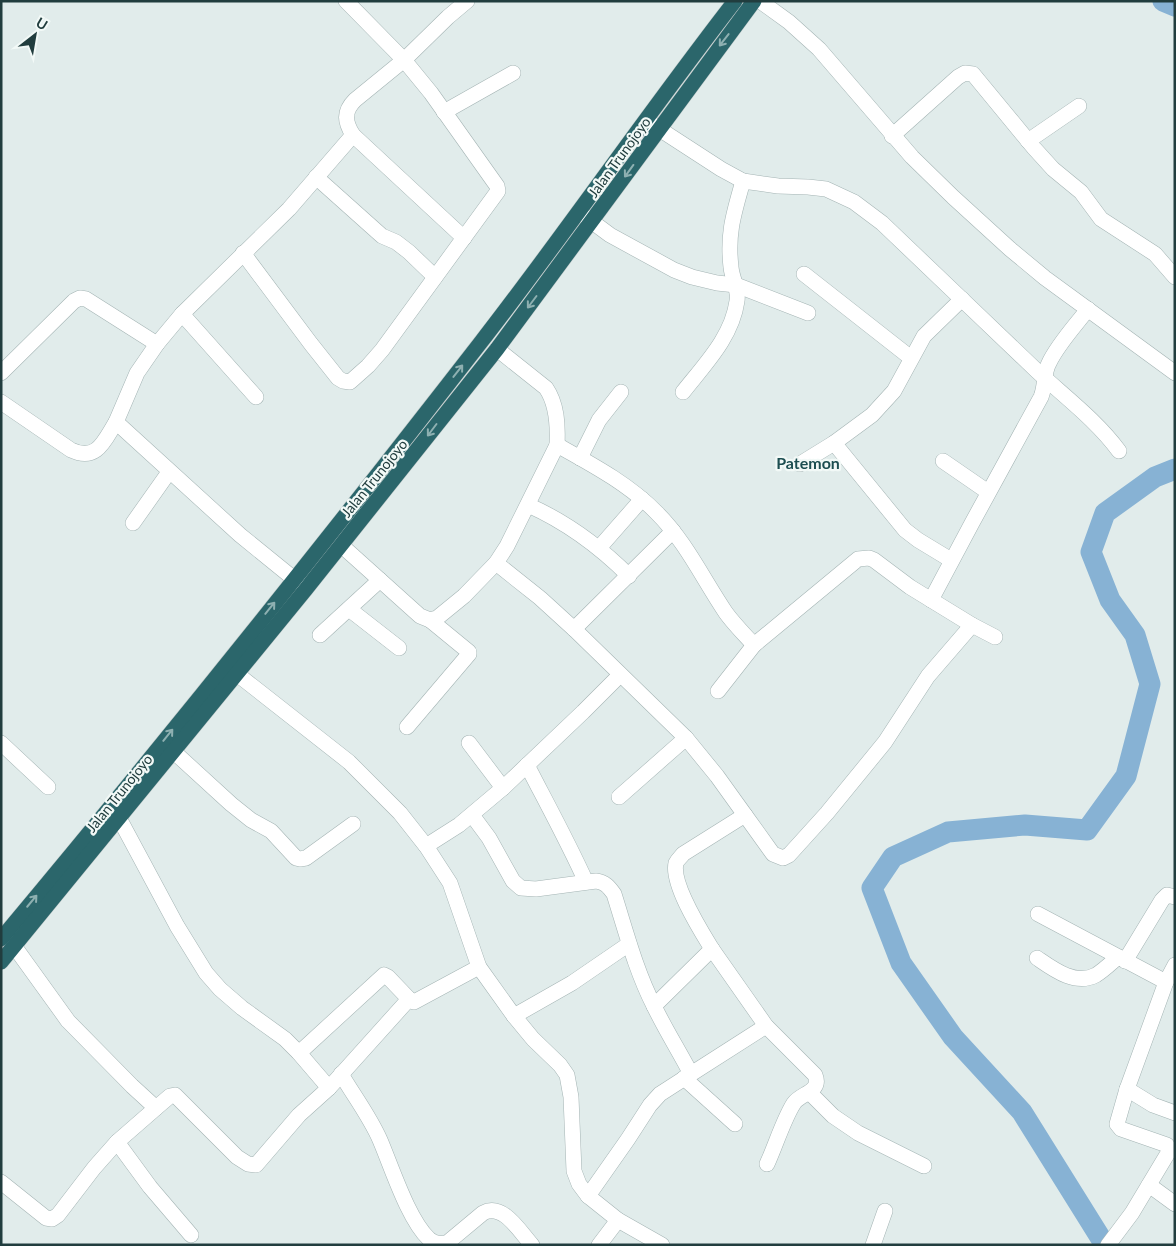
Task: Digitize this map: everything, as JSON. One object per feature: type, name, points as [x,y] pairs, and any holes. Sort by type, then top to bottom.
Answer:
[{"type":"highway","name":"Jalan Trunojoyo","points":[[1,962],[8,942],[117,798],[294,579],[478,346],[735,1]]},
{"type":"highway","name":"Jalan Trunojoyo","points":[[8,942],[119,818],[341,545],[497,349],[754,1]]},
{"type":"street","points":[[243,253],[338,378],[348,383],[356,379],[382,350],[498,188],[404,60],[346,1]]},
{"type":"street","points":[[464,238],[352,136],[346,122],[346,113],[351,104],[404,60],[467,1]]},
{"type":"street","points":[[760,1],[789,22],[818,49],[892,136],[953,197],[1003,243],[1045,278],[1175,373]]},
{"type":"street","points":[[892,136],[958,77],[969,72],[976,76],[1052,169],[1081,192],[1101,219],[1155,254],[1175,277]]},
{"type":"street","points":[[444,112],[513,73]]},
{"type":"street","points":[[1028,142],[1079,106]]},
{"type":"street","points":[[647,121],[743,181],[826,190],[854,202],[882,223],[1045,378],[1094,421],[1119,451]]},
{"type":"street","points":[[1,402],[72,450],[81,454],[87,454],[98,448],[116,422],[137,373],[157,344],[182,314],[289,208],[352,136]]},
{"type":"street","points":[[316,177],[382,236],[396,242],[409,252],[435,277]]},
{"type":"street","points":[[683,392],[726,334],[738,300],[731,268],[730,230],[743,181]]},
{"type":"street","points":[[579,212],[642,254],[674,270],[717,284],[736,285],[808,313]]},
{"type":"street","points":[[804,274],[910,358]]},
{"type":"street","points":[[1,373],[74,301],[80,298],[86,299],[157,344]]},
{"type":"street","points":[[800,464],[834,444],[868,418],[894,391],[910,358],[924,336],[962,299]]},
{"type":"street","points":[[931,600],[1041,397],[1046,384],[1045,378],[1048,364],[1088,309]]},
{"type":"street","points":[[182,314],[256,397]]},
{"type":"street","points":[[430,620],[437,618],[464,596],[496,563],[507,546],[557,444],[558,429],[552,396],[546,388],[497,349]]},
{"type":"street","points":[[580,458],[598,420],[621,392]]},
{"type":"street","points":[[116,422],[240,535],[306,588]]},
{"type":"street","points":[[557,444],[642,499],[673,531],[727,614],[754,645]]},
{"type":"street","points":[[834,444],[905,530],[951,560]]},
{"type":"street","points":[[943,461],[988,492]]},
{"type":"street","points":[[133,524],[169,472]]},
{"type":"street","points":[[599,548],[642,499]]},
{"type":"street","points":[[528,504],[565,524],[599,548],[629,576]]},
{"type":"street","points":[[574,629],[673,531]]},
{"type":"street","points":[[341,545],[420,616],[430,620],[469,652],[406,727]]},
{"type":"street","points":[[718,691],[754,645],[858,559],[862,558],[869,558],[883,565],[910,587],[995,637]]},
{"type":"street","points":[[496,563],[540,598],[574,629],[686,738],[717,776],[773,854],[783,858],[789,855],[827,813],[885,742],[928,676],[972,625]]},
{"type":"street","points":[[320,635],[380,580]]},
{"type":"street","points":[[349,609],[399,648]]},
{"type":"street","points":[[237,674],[349,762],[400,813],[426,846],[450,883],[479,967],[514,1016],[533,1039],[560,1065],[566,1075],[571,1096],[574,1170],[579,1184],[588,1196],[618,1220],[662,1245]]},
{"type":"street","points":[[426,846],[459,825],[503,788],[620,675]]},
{"type":"street","points":[[619,796],[686,738]]},
{"type":"street","points":[[1,743],[48,787]]},
{"type":"street","points":[[469,743],[503,788]]},
{"type":"street","points":[[173,751],[251,820],[271,831],[296,858],[306,858],[354,824]]},
{"type":"street","points":[[528,765],[586,882]]},
{"type":"street","points":[[472,815],[489,838],[513,881],[521,888],[536,889],[586,882],[600,882],[610,888],[614,894],[629,944],[654,1006],[687,1076],[735,1124]]},
{"type":"street","points":[[745,815],[683,854],[676,864],[676,870],[682,895],[712,949],[766,1026],[815,1075],[816,1085],[810,1093],[795,1103],[767,1164]]},
{"type":"street","points":[[119,818],[177,926],[206,973],[220,989],[242,1008],[285,1039],[329,1088]]},
{"type":"street","points":[[1037,958],[1061,973],[1079,979],[1096,975],[1122,959],[1167,895],[1175,897]]},
{"type":"street","points":[[1038,914],[1166,982]]},
{"type":"street","points":[[8,942],[68,1021],[156,1108]]},
{"type":"street","points":[[514,1016],[572,983],[629,944]]},
{"type":"street","points":[[654,1006],[712,949]]},
{"type":"street","points":[[1108,1245],[1124,1225],[1168,1153],[1169,1148],[1164,1143],[1121,1129],[1117,1122],[1166,982],[1175,965]]},
{"type":"street","points":[[299,1053],[384,975],[414,1002],[479,967]]},
{"type":"street","points":[[1,1182],[46,1218],[52,1219],[58,1215],[94,1168],[117,1142],[170,1096],[175,1095],[237,1158],[255,1166],[300,1115],[329,1088],[409,999]]},
{"type":"street","points":[[588,1196],[650,1105],[660,1094],[766,1026]]},
{"type":"street","points":[[341,1074],[379,1138],[400,1188],[416,1220],[429,1238],[435,1243],[447,1243],[483,1213],[492,1210],[506,1216],[532,1245]]},
{"type":"street","points":[[1127,1089],[1153,1105],[1175,1114]]},
{"type":"street","points":[[810,1093],[833,1116],[858,1134],[924,1166]]},
{"type":"street","points":[[117,1142],[150,1187],[191,1235]]},
{"type":"street","points":[[1149,1185],[1175,1204]]},
{"type":"street","points":[[873,1245],[885,1210]]},
{"type":"street","points":[[599,1245],[618,1220]]},
{"type":"waterway","points":[[1163,1],[1175,6]]},
{"type":"waterway","points":[[1105,1245],[1022,1112],[953,1037],[901,963],[872,888],[893,857],[948,832],[1025,825],[1087,830],[1126,776],[1150,684],[1135,635],[1110,600],[1091,552],[1105,513],[1155,477],[1175,469]]},
{"type":"district","name":"Patemon","points":[[808,462]]}]
